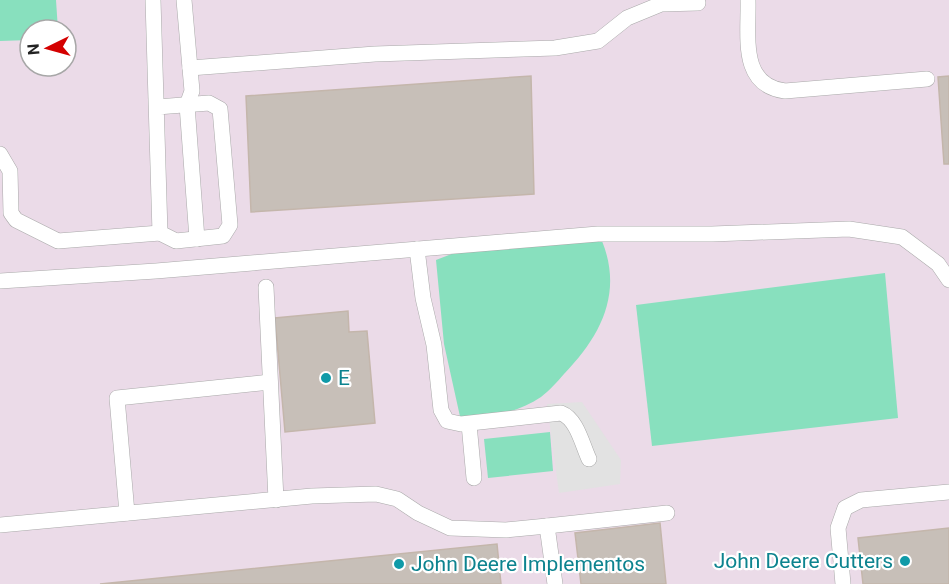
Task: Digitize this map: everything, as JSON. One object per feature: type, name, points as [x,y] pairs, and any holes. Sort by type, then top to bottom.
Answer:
[{"type":"lane","points":[[153,0],[160,233]]},
{"type":"lane","points":[[184,0],[192,91],[186,105],[196,239]]},
{"type":"lane","points":[[748,0],[750,61],[754,73],[762,83],[773,90],[785,91],[927,79]]},
{"type":"lane","points":[[190,68],[375,54],[555,48],[598,41],[627,18],[661,4],[698,3]]},
{"type":"lane","points":[[0,154],[10,171],[11,213],[16,220],[58,241],[160,233],[172,240],[219,238],[229,230],[220,109],[210,103],[157,107]]},
{"type":"lane","points":[[0,281],[156,271],[598,234],[712,234],[849,229],[902,237],[938,264],[949,280]]},
{"type":"lane","points":[[417,249],[423,297],[434,345],[438,399],[442,416],[453,424],[469,424],[561,413],[573,424],[589,459]]},
{"type":"lane","points":[[266,287],[276,500]]},
{"type":"lane","points":[[127,513],[117,398],[270,382]]},
{"type":"lane","points":[[469,424],[474,478]]},
{"type":"lane","points":[[843,584],[837,528],[845,508],[861,500],[949,492]]},
{"type":"lane","points":[[0,525],[276,500],[376,494],[397,499],[418,513],[450,528],[506,530],[629,515],[668,513]]},
{"type":"lane","points":[[547,526],[555,584]]},
{"type":"shaded area","points":[[0,0],[949,0],[949,584],[0,584]]},
{"type":"shaded area","points":[[582,402],[621,460],[620,484],[559,493],[547,404]]},
{"type":"green space","points":[[0,0],[56,0],[57,18],[18,18],[18,40],[0,41]]},
{"type":"green space","points":[[602,241],[608,260],[609,296],[598,329],[577,360],[541,397],[523,407],[503,414],[461,421],[444,344],[436,260],[462,250]]},
{"type":"green space","points":[[885,273],[898,418],[652,446],[636,305]]},
{"type":"green space","points":[[550,432],[553,471],[488,478],[484,439]]},
{"type":"building","points":[[531,76],[534,194],[251,212],[246,96]]},
{"type":"building","points":[[949,76],[949,164],[944,164],[938,77]]},
{"type":"building","name":"E","points":[[348,311],[349,332],[367,331],[375,423],[285,432],[275,318]]},
{"type":"building","points":[[660,523],[666,584],[581,584],[575,533]]},
{"type":"building","name":"John Deere Cutters","points":[[949,528],[949,584],[863,584],[858,538]]},
{"type":"building","name":"John Deere Implementos","points":[[497,544],[501,584],[100,584]]},
{"type":"place","name":"E","points":[[326,378]]},
{"type":"place","name":"John Deere Cutters","points":[[905,561]]},
{"type":"place","name":"John Deere Implementos","points":[[399,564]]}]
